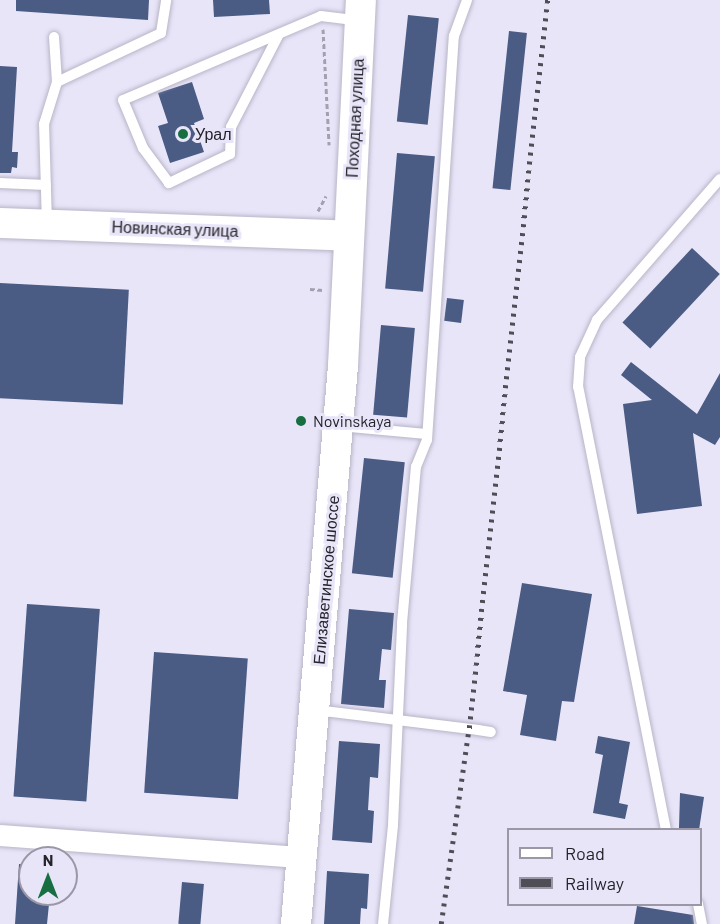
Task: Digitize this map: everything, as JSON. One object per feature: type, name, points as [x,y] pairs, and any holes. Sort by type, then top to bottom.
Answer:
[{"type":"main road","name":"Походная улица","points":[[349,236],[361,10]]},
{"type":"main road","name":"Новинская улица","points":[[0,223],[349,236]]},
{"type":"main road","name":"Елизаветинское шоссе","points":[[296,924],[339,426],[349,236]]},
{"type":"street","points":[[0,835],[302,857]]},
{"type":"lane","points":[[57,82],[161,33],[165,0]]},
{"type":"lane","points":[[383,924],[399,718],[402,623],[416,467],[427,434],[454,36],[467,0]]},
{"type":"lane","points":[[278,36],[231,127],[230,154],[169,183],[143,148],[123,100],[321,16],[361,10]]},
{"type":"lane","points":[[48,224],[44,124],[57,82],[54,37]]},
{"type":"lane","points":[[666,828],[578,387],[580,357],[597,320],[720,179]]},
{"type":"lane","points":[[0,183],[46,185]]},
{"type":"lane","points":[[339,426],[427,434]]},
{"type":"lane","points":[[315,710],[399,718],[491,732]]},
{"type":"lane","points":[[698,906],[702,924]]},
{"type":"path","points":[[321,16],[329,149]]},
{"type":"path","points":[[295,233],[295,224],[321,208],[328,189]]},
{"type":"building","points":[[16,0],[149,0],[148,20],[16,11]]},
{"type":"building","points":[[213,0],[269,0],[270,14],[214,17]]},
{"type":"building","points":[[408,15],[439,18],[428,125],[397,121]]},
{"type":"building","points":[[509,31],[527,33],[510,190],[492,188]]},
{"type":"building","points":[[0,66],[17,67],[12,152],[18,152],[17,168],[12,167],[11,173],[0,173]]},
{"type":"building","points":[[192,82],[204,119],[194,123],[204,152],[170,163],[158,126],[168,123],[158,93]]},
{"type":"building","points":[[397,153],[435,156],[423,292],[385,288]]},
{"type":"building","points":[[692,248],[720,274],[650,349],[622,323]]},
{"type":"building","points":[[0,283],[129,290],[123,405],[0,398]]},
{"type":"building","points":[[447,298],[464,300],[461,323],[444,321]]},
{"type":"building","points":[[381,325],[415,328],[407,418],[373,415]]},
{"type":"building","points":[[631,362],[697,414],[720,373],[720,437],[715,445],[693,433],[702,506],[637,514],[623,404],[652,400],[621,375]]},
{"type":"building","points":[[364,458],[405,462],[393,578],[352,573]]},
{"type":"building","points":[[522,583],[592,594],[574,702],[562,701],[556,741],[520,735],[527,695],[503,691]]},
{"type":"building","points":[[27,604],[100,609],[86,802],[14,797]]},
{"type":"building","points":[[349,609],[394,613],[391,650],[382,649],[379,680],[386,680],[384,708],[341,704]]},
{"type":"building","points":[[154,652],[248,659],[238,799],[144,793]]},
{"type":"building","points":[[598,736],[630,742],[619,803],[628,805],[625,819],[593,813],[603,755],[595,753]]},
{"type":"building","points":[[339,741],[380,744],[378,778],[370,777],[368,810],[374,811],[372,843],[332,840]]},
{"type":"building","points":[[680,793],[704,797],[699,828],[679,828]]},
{"type":"building","points":[[327,871],[369,874],[367,909],[361,908],[360,924],[324,924]]},
{"type":"building","points":[[18,879],[18,906],[49,906],[47,924],[15,924]]},
{"type":"building","points":[[182,882],[204,884],[200,924],[178,924]]},
{"type":"building","points":[[637,906],[693,915],[694,924],[634,924]]},
{"type":"railway","points":[[441,924],[469,728],[547,0]]},
{"type":"place","name":"Урал","points":[[183,134]]},
{"type":"place","name":"Novinskaya","points":[[301,421]]}]
